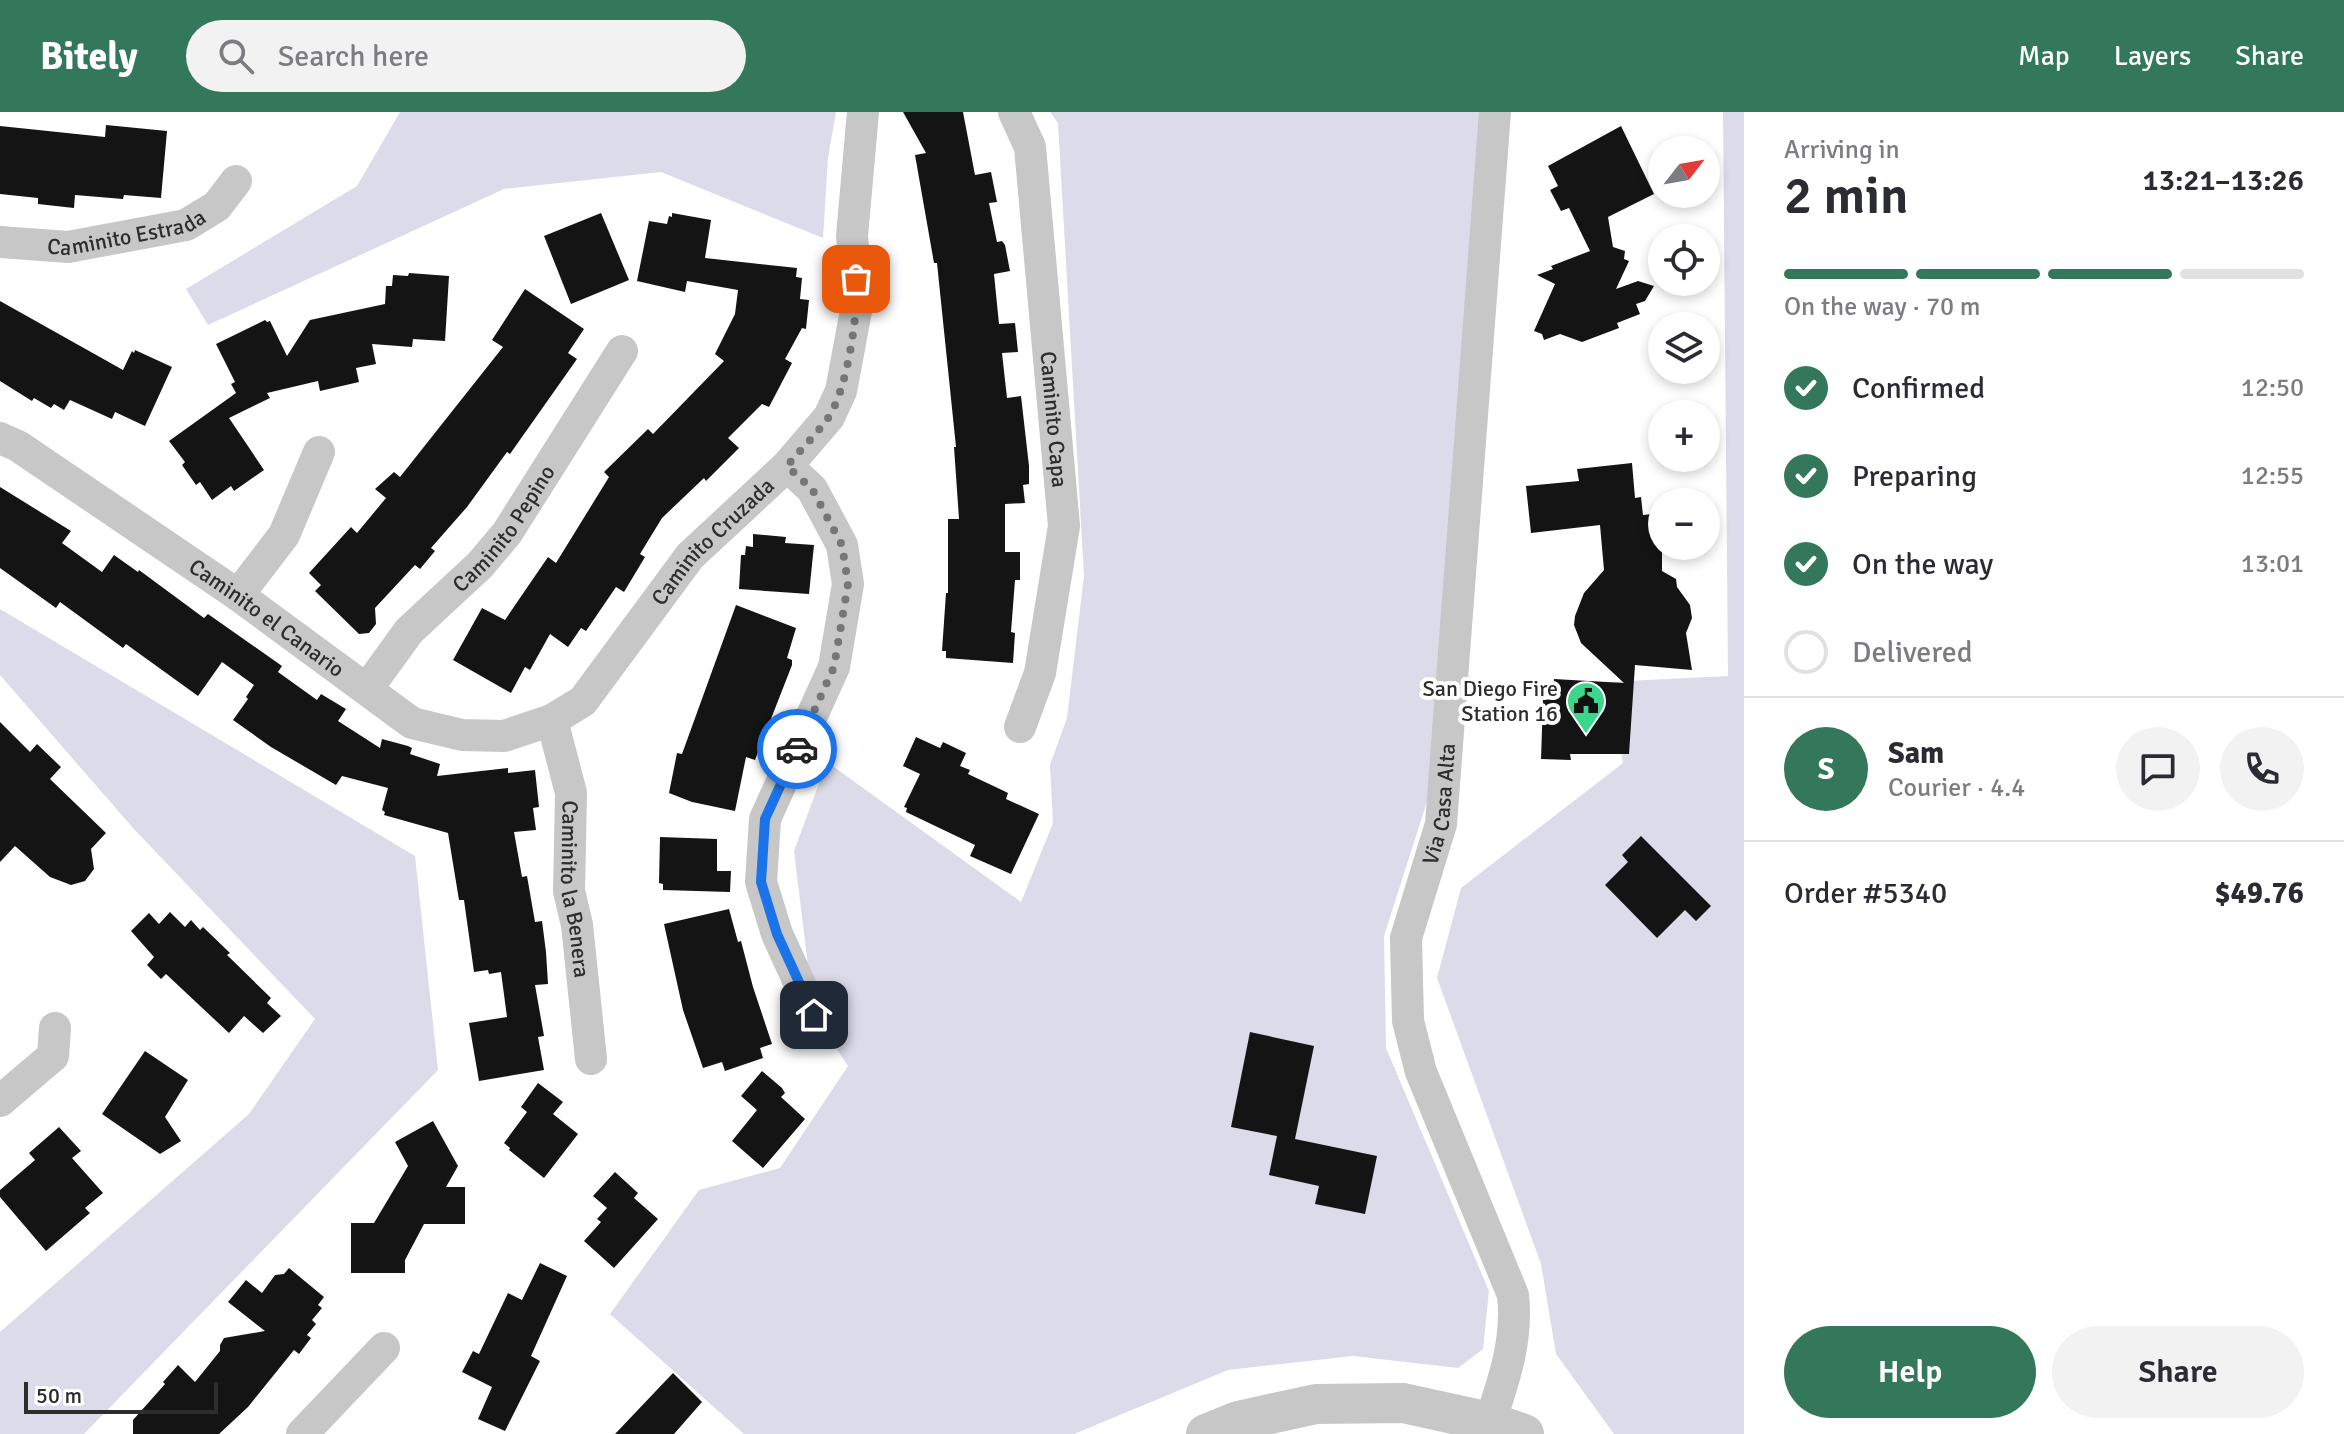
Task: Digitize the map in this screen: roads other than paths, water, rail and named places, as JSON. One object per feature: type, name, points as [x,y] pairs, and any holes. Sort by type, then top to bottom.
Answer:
[{"type":"street","name":"Caminito Cruzada","points":[[552,720],[583,701],[690,556],[787,466],[829,417],[841,391],[858,300],[852,236],[863,112]]},
{"type":"street","name":"Caminito Capa","points":[[1014,112],[1030,147],[1064,526],[1040,673],[1020,727]]},
{"type":"street","name":"Via Casa Alta","points":[[1495,112],[1441,824],[1406,938],[1408,1021],[1421,1072],[1513,1295],[1516,1319],[1509,1365],[1507,1428]]},
{"type":"street","name":"Caminito Estrada","points":[[0,242],[68,247],[186,225],[217,206],[236,181]]},
{"type":"street","name":"Caminito Pepino","points":[[367,689],[409,631],[480,565],[507,533],[622,351]]},
{"type":"street","name":"Caminito el Canario","points":[[0,438],[18,446],[238,595],[412,723],[462,735],[504,736],[552,720]]},
{"type":"street","points":[[238,595],[284,535],[319,452]]},
{"type":"street","points":[[787,466],[812,489],[842,545],[848,584],[834,667],[765,819],[761,882],[777,934],[814,1015]]},
{"type":"street","name":"Caminito la Benera","points":[[552,720],[571,793],[569,891],[577,925],[591,1059]]},
{"type":"street","points":[[0,1101],[53,1056],[55,1028]]},
{"type":"street","points":[[302,1434],[384,1348]]},
{"type":"street","points":[[1206,1434],[1238,1421],[1316,1404],[1403,1403],[1507,1428]]},
{"type":"place","name":"San Diego Fire Station 16","points":[[1586,735]]}]
